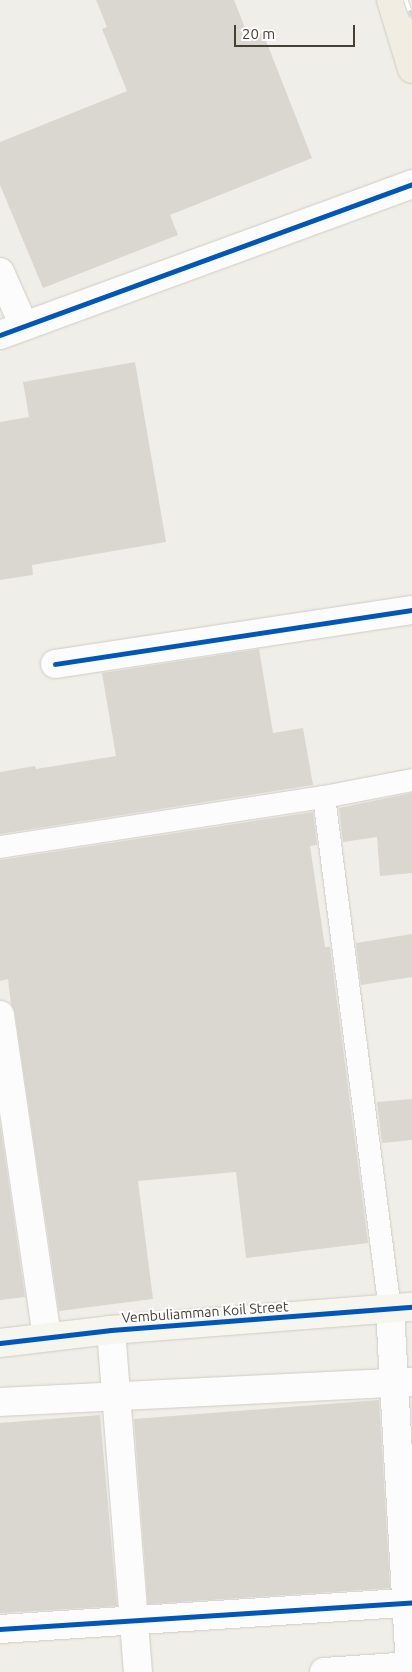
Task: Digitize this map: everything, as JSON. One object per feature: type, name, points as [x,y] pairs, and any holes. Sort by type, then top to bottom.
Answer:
[{"type":"main road","points":[[399,6],[412,69]]},
{"type":"street","points":[[0,272],[12,330],[412,184]]},
{"type":"street","points":[[55,664],[412,610]]},
{"type":"street","points":[[0,1015],[48,1337]]},
{"type":"street","points":[[324,1672],[411,1668],[401,1308]]},
{"type":"street","name":"Vembuliamman Koil Street","points":[[0,1343],[111,1330],[401,1308]]},
{"type":"street","points":[[111,1330],[138,1672]]},
{"type":"street","points":[[0,1402],[403,1383]]},
{"type":"street","points":[[0,1629],[409,1602]]},
{"type":"lane","points":[[0,847],[324,797],[412,780]]},
{"type":"lane","points":[[324,797],[401,1308]]},
{"type":"building","points":[[96,0],[234,0],[249,38],[263,33],[312,158],[170,215],[178,235],[43,288],[0,185],[0,142],[127,91],[102,29],[107,27]]},
{"type":"building","points":[[135,362],[166,542],[32,565],[33,575],[0,580],[0,422],[29,417],[23,382]]},
{"type":"building","points":[[259,649],[273,733],[303,728],[313,785],[0,834],[0,772],[35,766],[36,769],[116,756],[102,673]]},
{"type":"building","points":[[412,793],[412,873],[380,876],[377,837],[343,842],[339,808]]},
{"type":"building","points":[[313,812],[317,845],[310,846],[325,947],[330,947],[368,1243],[246,1258],[236,1172],[138,1181],[153,1299],[59,1311],[15,1013],[11,1004],[8,979],[0,981],[0,860]]},
{"type":"building","points":[[412,934],[412,977],[361,985],[356,943]]},
{"type":"building","points":[[412,1099],[412,1140],[382,1143],[377,1102]]},
{"type":"building","points":[[0,1123],[25,1297],[0,1300]]},
{"type":"building","points":[[379,1400],[390,1588],[148,1604],[134,1419]]},
{"type":"building","points":[[100,1415],[117,1606],[0,1613],[0,1423]]},
{"type":"railway","points":[[406,0],[412,17]]},
{"type":"cycle path","points":[[0,335],[412,184]]},
{"type":"cycle path","points":[[55,664],[412,610]]},
{"type":"cycle path","points":[[0,1343],[111,1330],[412,1307]]},
{"type":"cycle path","points":[[0,1629],[412,1602]]}]
